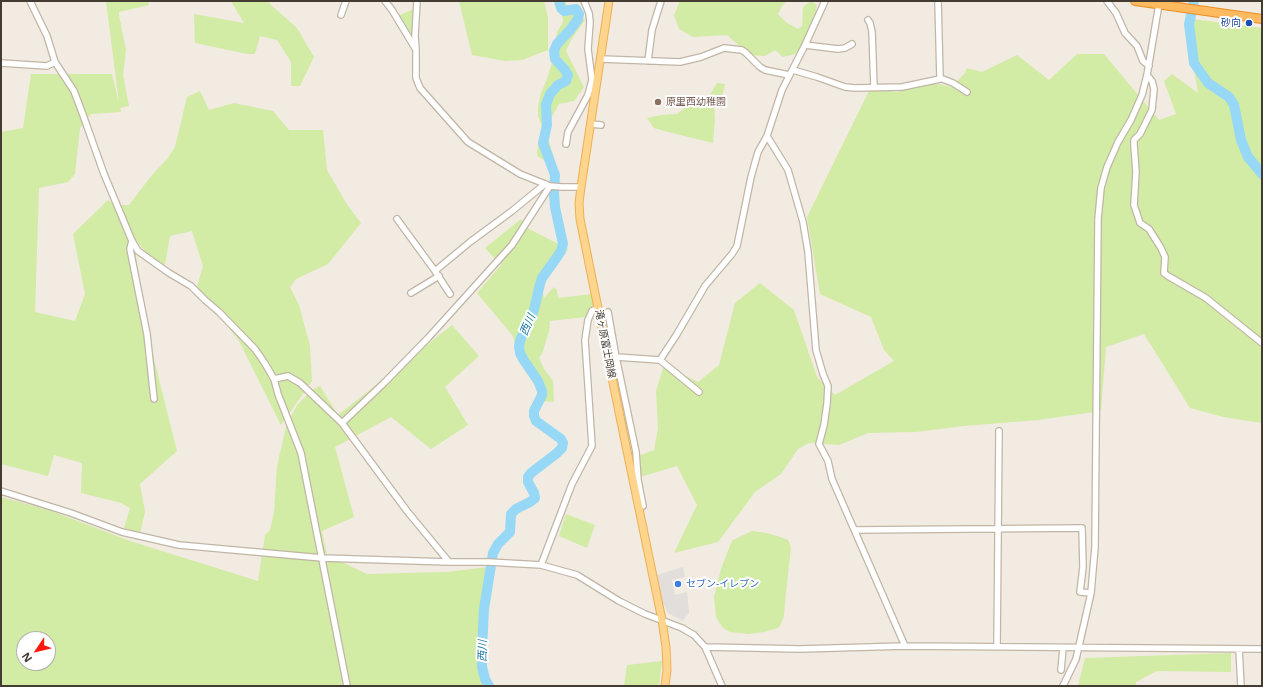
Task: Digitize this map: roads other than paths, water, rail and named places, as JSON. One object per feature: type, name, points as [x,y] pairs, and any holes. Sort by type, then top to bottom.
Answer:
[{"type":"highway","points":[[1135,1],[1262,18]]},
{"type":"main road","name":"滝ヶ原富士岡線","points":[[609,1],[601,59],[594,80],[591,124],[581,187],[580,219],[662,620],[667,670],[665,686]]},
{"type":"street","points":[[30,1],[47,36],[55,62],[74,91],[104,174],[132,241],[138,251],[191,286],[219,312],[254,349],[274,378],[278,394],[301,453],[347,686]]},
{"type":"street","points":[[341,15],[346,1]]},
{"type":"street","points":[[384,1],[392,10],[416,50]]},
{"type":"street","points":[[418,1],[415,36],[416,78],[420,88],[468,142],[520,174],[548,185],[560,187],[581,187]]},
{"type":"street","points":[[566,144],[568,132],[588,95],[594,80],[588,49],[590,22],[589,13],[584,1]]},
{"type":"street","points":[[648,61],[652,30],[661,1]]},
{"type":"street","points":[[660,360],[705,286],[737,246],[751,177],[758,152],[767,136],[782,90],[825,1]]},
{"type":"street","points":[[938,1],[940,78]]},
{"type":"street","points":[[1107,1],[1116,13],[1125,33],[1137,46],[1143,61],[1149,66]]},
{"type":"street","points":[[1063,686],[1076,659],[1079,648],[1091,593],[1095,547],[1099,211],[1101,188],[1107,167],[1118,142],[1134,114],[1142,95],[1149,66],[1159,4]]},
{"type":"street","points":[[868,20],[872,32],[874,87]]},
{"type":"street","points":[[805,44],[838,49],[845,48],[852,44]]},
{"type":"street","points":[[601,59],[680,62],[701,57],[724,48],[742,50],[765,70],[789,75]]},
{"type":"street","points":[[1,63],[47,66],[55,62]]},
{"type":"street","points":[[792,70],[845,87],[854,88],[902,87],[940,78],[953,83],[966,92]]},
{"type":"street","points":[[1147,75],[1152,82],[1154,89],[1152,110],[1140,134],[1134,140],[1136,172],[1134,205],[1140,222],[1149,229],[1165,256],[1164,273],[1206,298],[1262,343]]},
{"type":"street","points":[[591,124],[601,125]]},
{"type":"street","points":[[767,136],[788,170],[802,222],[808,252],[816,350],[828,386],[825,418],[819,444],[828,461],[832,479],[905,646]]},
{"type":"street","points":[[411,293],[437,273],[470,242],[548,185]]},
{"type":"street","points":[[342,423],[428,338],[512,245],[529,219],[548,185]]},
{"type":"street","points":[[396,219],[437,273],[450,294]]},
{"type":"street","points":[[132,241],[130,249],[147,334],[154,399]]},
{"type":"street","points":[[541,565],[572,484],[592,446],[585,340],[588,320],[592,311],[608,312],[636,452],[638,480],[643,506]]},
{"type":"street","points":[[616,357],[660,360],[699,392]]},
{"type":"street","points":[[274,378],[288,376],[300,383],[342,423],[407,511],[449,562]]},
{"type":"street","points":[[997,647],[998,431]]},
{"type":"street","points":[[1,491],[71,513],[122,532],[179,545],[322,558],[489,562],[541,565],[577,576],[619,601],[645,614],[682,628],[694,635],[706,647],[722,686]]},
{"type":"street","points":[[855,530],[1082,528],[1083,567],[1080,592],[1091,593]]},
{"type":"street","points":[[706,647],[800,649],[905,646],[1262,649]]},
{"type":"street","points":[[1061,670],[1063,648]]},
{"type":"street","points":[[1239,649],[1241,686]]},
{"type":"waterway","name":"西川","points":[[489,686],[485,679],[482,667],[482,650],[484,609],[493,553],[498,544],[510,532],[511,514],[516,509],[535,498],[528,482],[528,477],[557,453],[562,448],[563,443],[561,439],[536,421],[534,411],[542,395],[542,391],[538,381],[523,359],[519,346],[521,338],[534,310],[542,278],[561,251],[563,244],[555,207],[555,175],[543,143],[547,125],[546,105],[550,94],[558,85],[566,81],[568,75],[555,59],[554,51],[557,44],[578,19],[579,14],[576,9],[564,11],[561,8],[559,1]]},
{"type":"waterway","points":[[1194,1],[1189,24],[1194,63],[1208,83],[1229,97],[1234,105],[1241,140],[1248,157],[1262,174]]},
{"type":"place","name":"砂向","points":[[1249,23]]},
{"type":"place","name":"原里西幼稚園","points":[[658,102]]},
{"type":"place","name":"セブン-イレブン","points":[[678,584]]}]
